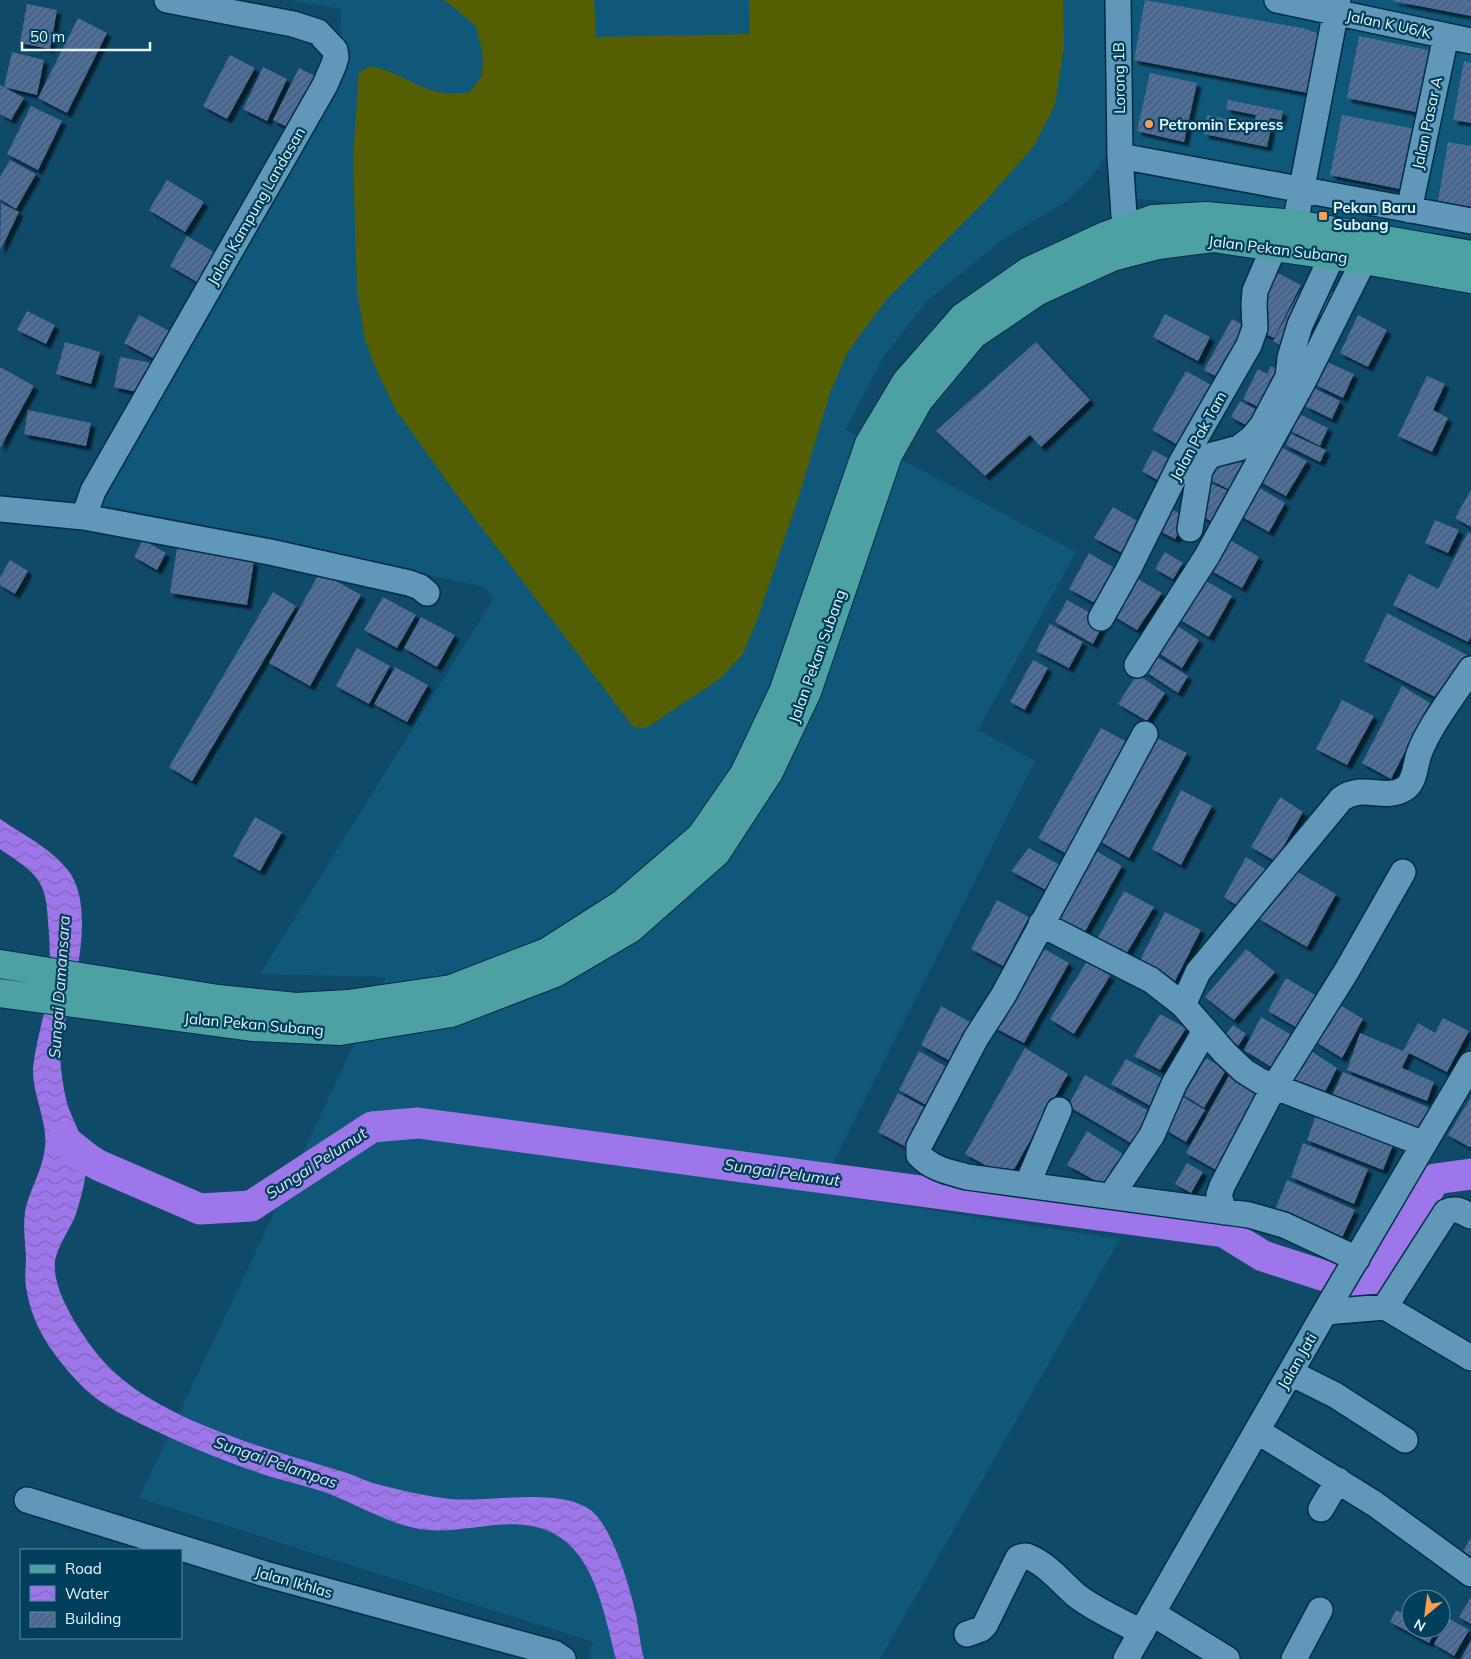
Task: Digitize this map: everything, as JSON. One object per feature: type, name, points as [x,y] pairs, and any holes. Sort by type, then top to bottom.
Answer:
[{"type":"main road","name":"Jalan Pekan Subang","points":[[8,994],[104,994],[218,999],[296,1007],[348,1004],[451,989],[547,952],[622,904],[701,836],[744,774],[783,692],[869,444],[906,382],[963,317],[1029,271],[1106,236],[1153,219],[1206,216],[1296,224],[1471,255]]},
{"type":"main road","name":"Jalan Pekan Subang","points":[[8,965],[104,994],[252,1027],[340,1031],[452,1012],[556,973],[630,929],[716,853],[769,772],[806,692],[888,455],[919,400],[973,334],[1038,291],[1112,257],[1158,245],[1213,238],[1364,260],[1471,279]]},
{"type":"street","name":"Jalan Kampung Landasan","points":[[84,517],[93,491],[325,85],[336,57],[335,50],[318,32],[293,24],[167,0]]},
{"type":"street","name":"Lorong 1B","points":[[1118,0],[1120,156],[1125,230]]},
{"type":"street","name":"Jalan K U6/K","points":[[1277,0],[1337,6],[1471,41]]},
{"type":"street","points":[[1296,224],[1337,6]]},
{"type":"street","name":"Jalan Pasar A","points":[[1408,210],[1446,36]]},
{"type":"street","points":[[1120,156],[1471,221]]},
{"type":"street","name":"Jalan Pak Tam","points":[[1101,618],[1129,568],[1181,463],[1248,345],[1255,328],[1255,291],[1274,247]]},
{"type":"street","points":[[1190,529],[1200,470],[1212,454],[1239,448],[1252,438],[1262,426],[1288,377],[1290,358],[1300,325],[1332,256]]},
{"type":"street","points":[[1138,664],[1207,556],[1304,380],[1364,260]]},
{"type":"street","points":[[0,510],[84,517],[288,556],[409,583],[420,587],[427,593]]},
{"type":"street","points":[[1183,1005],[1198,972],[1341,798],[1356,791],[1395,793],[1410,784],[1426,738],[1471,669]]},
{"type":"street","points":[[1145,734],[1040,924],[1003,996],[976,1038],[919,1146],[919,1155],[926,1162],[939,1169],[967,1177],[1249,1215],[1284,1225],[1355,1262]]},
{"type":"street","points":[[1224,1212],[1219,1196],[1222,1186],[1274,1087],[1346,972],[1403,872]]},
{"type":"street","points":[[1040,924],[1151,980],[1183,1005],[1244,1071],[1260,1081],[1424,1144]]},
{"type":"street","points":[[1111,1196],[1152,1135],[1174,1084],[1205,1031]]},
{"type":"street","name":"Jalan Jati","points":[[1126,1659],[1325,1312],[1471,1064]]},
{"type":"street","points":[[1027,1185],[1059,1110]]},
{"type":"street","points":[[1385,1306],[1446,1212],[1451,1209],[1458,1209],[1471,1216]]},
{"type":"street","points":[[1325,1312],[1385,1306],[1471,1358]]},
{"type":"street","points":[[1291,1373],[1335,1395],[1405,1440]]},
{"type":"street","points":[[1257,1431],[1375,1504],[1471,1574]]},
{"type":"street","points":[[1321,1509],[1338,1480]]},
{"type":"street","name":"Jalan Ikhlas","points":[[27,1500],[265,1574],[554,1652],[562,1659]]},
{"type":"street","points":[[966,1634],[981,1629],[985,1624],[1018,1558],[1023,1556],[1029,1557],[1051,1572],[1078,1596],[1107,1616],[1147,1623],[1227,1659]]},
{"type":"street","points":[[1294,1659],[1320,1610]]},
{"type":"shaded area","points":[[289,0],[1471,0],[1471,237],[1114,196],[1111,148],[1100,166],[1067,201],[1002,240],[926,302],[882,359],[846,430],[1076,552],[978,730],[1035,761],[818,1193],[1120,1239],[880,1659],[589,1659],[593,1642],[139,1498],[386,977],[260,974],[493,599],[485,587],[98,504],[340,74],[341,9]]},
{"type":"green space","points":[[442,0],[594,0],[596,37],[750,34],[749,0],[1063,0],[1064,47],[1055,105],[1034,146],[988,198],[886,300],[847,353],[830,393],[797,502],[757,620],[743,654],[721,678],[646,728],[634,728],[454,491],[395,409],[375,367],[365,340],[357,290],[353,158],[359,72],[371,66],[390,72],[429,90],[448,93],[470,92],[482,76],[483,56],[476,26]]},
{"type":"water","points":[[0,819],[60,861],[75,882],[79,896],[82,913],[81,948],[60,1051],[65,1096],[84,1145],[86,1170],[76,1214],[61,1243],[55,1261],[55,1273],[58,1287],[71,1316],[97,1354],[127,1383],[154,1401],[184,1417],[250,1443],[344,1472],[376,1484],[450,1499],[526,1497],[566,1500],[582,1505],[595,1514],[609,1534],[615,1547],[633,1603],[644,1659],[616,1659],[598,1593],[583,1562],[561,1538],[546,1530],[513,1524],[428,1530],[388,1520],[324,1492],[267,1476],[228,1462],[122,1414],[99,1401],[85,1389],[53,1352],[39,1329],[30,1305],[25,1278],[24,1229],[25,1212],[42,1164],[45,1147],[44,1127],[33,1078],[33,1068],[48,986],[50,954],[47,909],[45,897],[38,880],[26,868],[0,849]]},
{"type":"building","points":[[1145,0],[1302,28],[1317,33],[1324,45],[1313,94],[1134,60]]},
{"type":"building","points":[[1471,0],[1471,16],[1393,1]]},
{"type":"building","points":[[27,4],[57,10],[50,49],[20,43]]},
{"type":"building","points":[[78,18],[107,33],[67,113],[38,98]]},
{"type":"building","points":[[1359,36],[1437,52],[1425,114],[1347,98]]},
{"type":"building","points":[[12,52],[44,60],[37,95],[4,87]]},
{"type":"building","points":[[230,55],[255,68],[227,119],[203,106]]},
{"type":"building","points":[[1464,61],[1471,63],[1471,123],[1453,120]]},
{"type":"building","points":[[263,67],[287,79],[267,121],[243,109]]},
{"type":"building","points":[[299,68],[321,79],[295,131],[273,120]]},
{"type":"building","points":[[1150,73],[1197,83],[1184,142],[1137,131]]},
{"type":"building","points":[[0,85],[24,98],[11,120],[0,114]]},
{"type":"building","points":[[1228,100],[1283,111],[1281,120],[1270,118],[1268,128],[1271,128],[1267,147],[1204,134],[1207,115],[1254,125],[1256,115],[1226,109]]},
{"type":"building","points":[[31,106],[62,121],[38,170],[7,154]]},
{"type":"building","points":[[1342,115],[1421,130],[1410,191],[1330,175]]},
{"type":"building","points":[[1448,142],[1471,146],[1471,207],[1438,201]]},
{"type":"building","points":[[10,160],[36,174],[16,209],[0,199],[0,177]]},
{"type":"building","points":[[167,180],[204,202],[185,232],[149,210]]},
{"type":"building","points":[[1,203],[19,212],[1,249],[0,248]]},
{"type":"building","points":[[187,236],[219,255],[202,285],[170,266]]},
{"type":"building","points":[[1276,272],[1301,285],[1274,338],[1261,332],[1256,311]]},
{"type":"building","points":[[1303,285],[1317,293],[1287,349],[1273,341]]},
{"type":"building","points":[[1332,291],[1346,298],[1333,323],[1319,315]]},
{"type":"building","points":[[27,311],[55,325],[46,344],[17,330]]},
{"type":"building","points":[[1165,314],[1210,337],[1198,361],[1153,337]]},
{"type":"building","points":[[139,315],[177,335],[162,363],[124,343]]},
{"type":"building","points":[[1358,315],[1387,330],[1368,367],[1340,353]]},
{"type":"building","points":[[1232,319],[1260,334],[1232,385],[1204,370]]},
{"type":"building","points":[[65,342],[100,352],[91,384],[56,374]]},
{"type":"building","points":[[1036,342],[1090,400],[1041,447],[1030,435],[985,476],[936,431]]},
{"type":"building","points":[[120,357],[152,363],[146,394],[114,387]]},
{"type":"building","points":[[1327,362],[1354,374],[1343,398],[1316,385]]},
{"type":"building","points":[[1271,366],[1282,372],[1268,412],[1243,399],[1258,369],[1267,374]]},
{"type":"building","points":[[0,367],[34,386],[0,448]]},
{"type":"building","points":[[1186,371],[1218,389],[1183,448],[1152,430]]},
{"type":"building","points":[[1427,376],[1445,384],[1433,410],[1448,418],[1432,452],[1398,436]]},
{"type":"building","points":[[1314,388],[1340,401],[1332,419],[1305,406]]},
{"type":"building","points":[[1240,401],[1270,417],[1261,433],[1231,417]]},
{"type":"building","points":[[28,410],[91,423],[86,446],[24,434]]},
{"type":"building","points":[[1299,414],[1328,428],[1320,446],[1291,431]]},
{"type":"building","points":[[1291,434],[1326,450],[1320,462],[1286,445]]},
{"type":"building","points":[[1275,444],[1307,461],[1286,496],[1255,479]]},
{"type":"building","points":[[1153,450],[1178,464],[1166,485],[1142,471]]},
{"type":"building","points":[[1224,454],[1245,464],[1232,491],[1210,480]]},
{"type":"building","points":[[1210,483],[1231,492],[1215,523],[1195,513]]},
{"type":"building","points":[[1253,484],[1285,503],[1269,532],[1237,514]]},
{"type":"building","points":[[1471,490],[1471,527],[1455,518]]},
{"type":"building","points":[[1166,506],[1187,518],[1175,539],[1154,528]]},
{"type":"building","points":[[1113,507],[1144,525],[1128,556],[1094,538]]},
{"type":"building","points":[[1435,520],[1459,530],[1448,553],[1425,543]]},
{"type":"building","points":[[1468,532],[1471,533],[1471,637],[1468,642],[1393,605],[1409,574],[1438,589]]},
{"type":"building","points":[[1225,537],[1259,557],[1242,588],[1208,569]]},
{"type":"building","points":[[143,540],[166,553],[157,570],[134,557]]},
{"type":"building","points":[[177,548],[254,561],[247,605],[170,593]]},
{"type":"building","points":[[1165,552],[1183,563],[1173,579],[1155,569]]},
{"type":"building","points":[[1089,553],[1123,573],[1102,607],[1069,589]]},
{"type":"building","points":[[10,560],[28,571],[15,594],[0,585],[0,577]]},
{"type":"building","points":[[320,572],[361,595],[310,686],[269,663]]},
{"type":"building","points":[[1133,576],[1162,593],[1137,630],[1110,614]]},
{"type":"building","points":[[1201,578],[1232,596],[1209,637],[1177,618]]},
{"type":"building","points":[[273,592],[296,606],[192,781],[169,767]]},
{"type":"building","points":[[383,597],[416,615],[397,648],[364,630]]},
{"type":"building","points":[[1067,600],[1105,621],[1093,644],[1055,622]]},
{"type":"building","points":[[1387,613],[1467,655],[1443,701],[1364,661]]},
{"type":"building","points":[[421,617],[455,635],[437,667],[404,648]]},
{"type":"building","points":[[1170,621],[1199,640],[1182,668],[1154,650]]},
{"type":"building","points":[[1050,624],[1083,642],[1069,668],[1036,651]]},
{"type":"building","points":[[357,648],[390,666],[369,704],[336,686]]},
{"type":"building","points":[[1152,654],[1188,676],[1178,693],[1143,670]]},
{"type":"building","points":[[1033,660],[1048,668],[1025,710],[1010,702]]},
{"type":"building","points":[[395,667],[428,685],[407,722],[374,704]]},
{"type":"building","points":[[1137,674],[1165,693],[1147,721],[1118,704]]},
{"type":"building","points":[[1402,686],[1430,703],[1391,779],[1362,763]]},
{"type":"building","points":[[1342,700],[1374,716],[1347,765],[1316,749]]},
{"type":"building","points":[[1101,728],[1127,742],[1065,853],[1038,838]]},
{"type":"building","points":[[1153,736],[1187,753],[1129,858],[1096,839]]},
{"type":"building","points":[[1181,790],[1212,806],[1181,865],[1152,849]]},
{"type":"building","points":[[1280,797],[1303,812],[1275,861],[1251,847]]},
{"type":"building","points":[[255,817],[282,832],[260,871],[233,856]]},
{"type":"building","points":[[1029,848],[1062,866],[1046,890],[1011,871]]},
{"type":"building","points":[[1091,848],[1122,866],[1084,933],[1054,915]]},
{"type":"building","points":[[1246,857],[1265,869],[1244,910],[1224,897]]},
{"type":"building","points":[[1289,867],[1336,894],[1307,947],[1259,919]]},
{"type":"building","points":[[1124,891],[1154,907],[1125,956],[1096,941]]},
{"type":"building","points":[[997,900],[1029,917],[1003,966],[971,949]]},
{"type":"building","points":[[1165,912],[1201,930],[1173,985],[1137,966]]},
{"type":"building","points":[[1039,946],[1069,963],[1024,1043],[993,1027]]},
{"type":"building","points":[[1246,949],[1275,972],[1234,1020],[1205,997]]},
{"type":"building","points":[[1088,960],[1110,976],[1074,1034],[1050,1019]]},
{"type":"building","points":[[1286,978],[1320,998],[1301,1030],[1268,1011]]},
{"type":"building","points":[[1335,1002],[1363,1019],[1342,1058],[1314,1041]]},
{"type":"building","points":[[941,1006],[972,1023],[952,1062],[921,1045]]},
{"type":"building","points":[[1160,1014],[1186,1028],[1160,1070],[1134,1056]]},
{"type":"building","points":[[1261,1017],[1295,1037],[1276,1070],[1244,1050]]},
{"type":"building","points":[[1443,1018],[1469,1031],[1447,1072],[1409,1053],[1402,1068],[1434,1082],[1427,1101],[1347,1070],[1360,1033],[1403,1051],[1418,1023],[1435,1033]]},
{"type":"building","points":[[1233,1025],[1246,1034],[1238,1046],[1225,1036]]},
{"type":"building","points":[[1305,1047],[1337,1068],[1322,1098],[1288,1079]]},
{"type":"building","points":[[1025,1048],[1068,1074],[1009,1178],[965,1154]]},
{"type":"building","points":[[919,1051],[950,1069],[930,1107],[899,1090]]},
{"type":"building","points":[[1206,1058],[1226,1070],[1204,1108],[1184,1095]]},
{"type":"building","points":[[1126,1059],[1171,1083],[1156,1109],[1111,1084]]},
{"type":"building","points":[[1343,1072],[1430,1108],[1415,1138],[1329,1103]]},
{"type":"building","points":[[1230,1074],[1267,1095],[1223,1174],[1186,1153]]},
{"type":"building","points":[[1085,1075],[1154,1114],[1136,1146],[1068,1106]]},
{"type":"building","points":[[898,1093],[929,1110],[910,1149],[878,1132]]},
{"type":"building","points":[[1183,1097],[1205,1110],[1186,1142],[1164,1129]]},
{"type":"building","points":[[1471,1097],[1471,1147],[1469,1147],[1448,1135]]},
{"type":"building","points":[[1316,1115],[1393,1145],[1383,1170],[1307,1140]]},
{"type":"building","points":[[1087,1131],[1123,1154],[1105,1186],[1067,1165]]},
{"type":"building","points":[[1303,1143],[1368,1169],[1354,1204],[1291,1177]]},
{"type":"building","points":[[1187,1163],[1203,1172],[1191,1193],[1175,1184]]},
{"type":"building","points":[[1287,1180],[1355,1210],[1339,1244],[1272,1217]]},
{"type":"building","points":[[1471,1538],[1471,1556],[1463,1551]]},
{"type":"building","points":[[1471,1597],[1471,1624],[1459,1617]]},
{"type":"building","points":[[1396,1610],[1401,1613],[1401,1628],[1390,1622]]},
{"type":"building","points":[[1451,1620],[1469,1630],[1454,1656],[1434,1644],[1437,1639],[1451,1639]]},
{"type":"building","points":[[1422,1639],[1431,1639],[1429,1643]]},
{"type":"building","points":[[1471,1641],[1471,1659],[1461,1659]]},
{"type":"waterway","name":"Sungai Pelumut","points":[[63,1139],[98,1165],[200,1209],[251,1206],[372,1127],[418,1123],[1224,1232],[1263,1256],[1362,1288],[1375,1278],[1435,1179],[1471,1174]]},
{"type":"place","name":"Petromin Express","points":[[1149,124]]},
{"type":"place","name":"Pekan Baru Subang","points":[[1323,216]]},
{"type":"water label","name":"Sungai Damansara","points":[[59,987]]},
{"type":"water label","name":"Sungai Pelampas","points":[[276,1462]]}]
